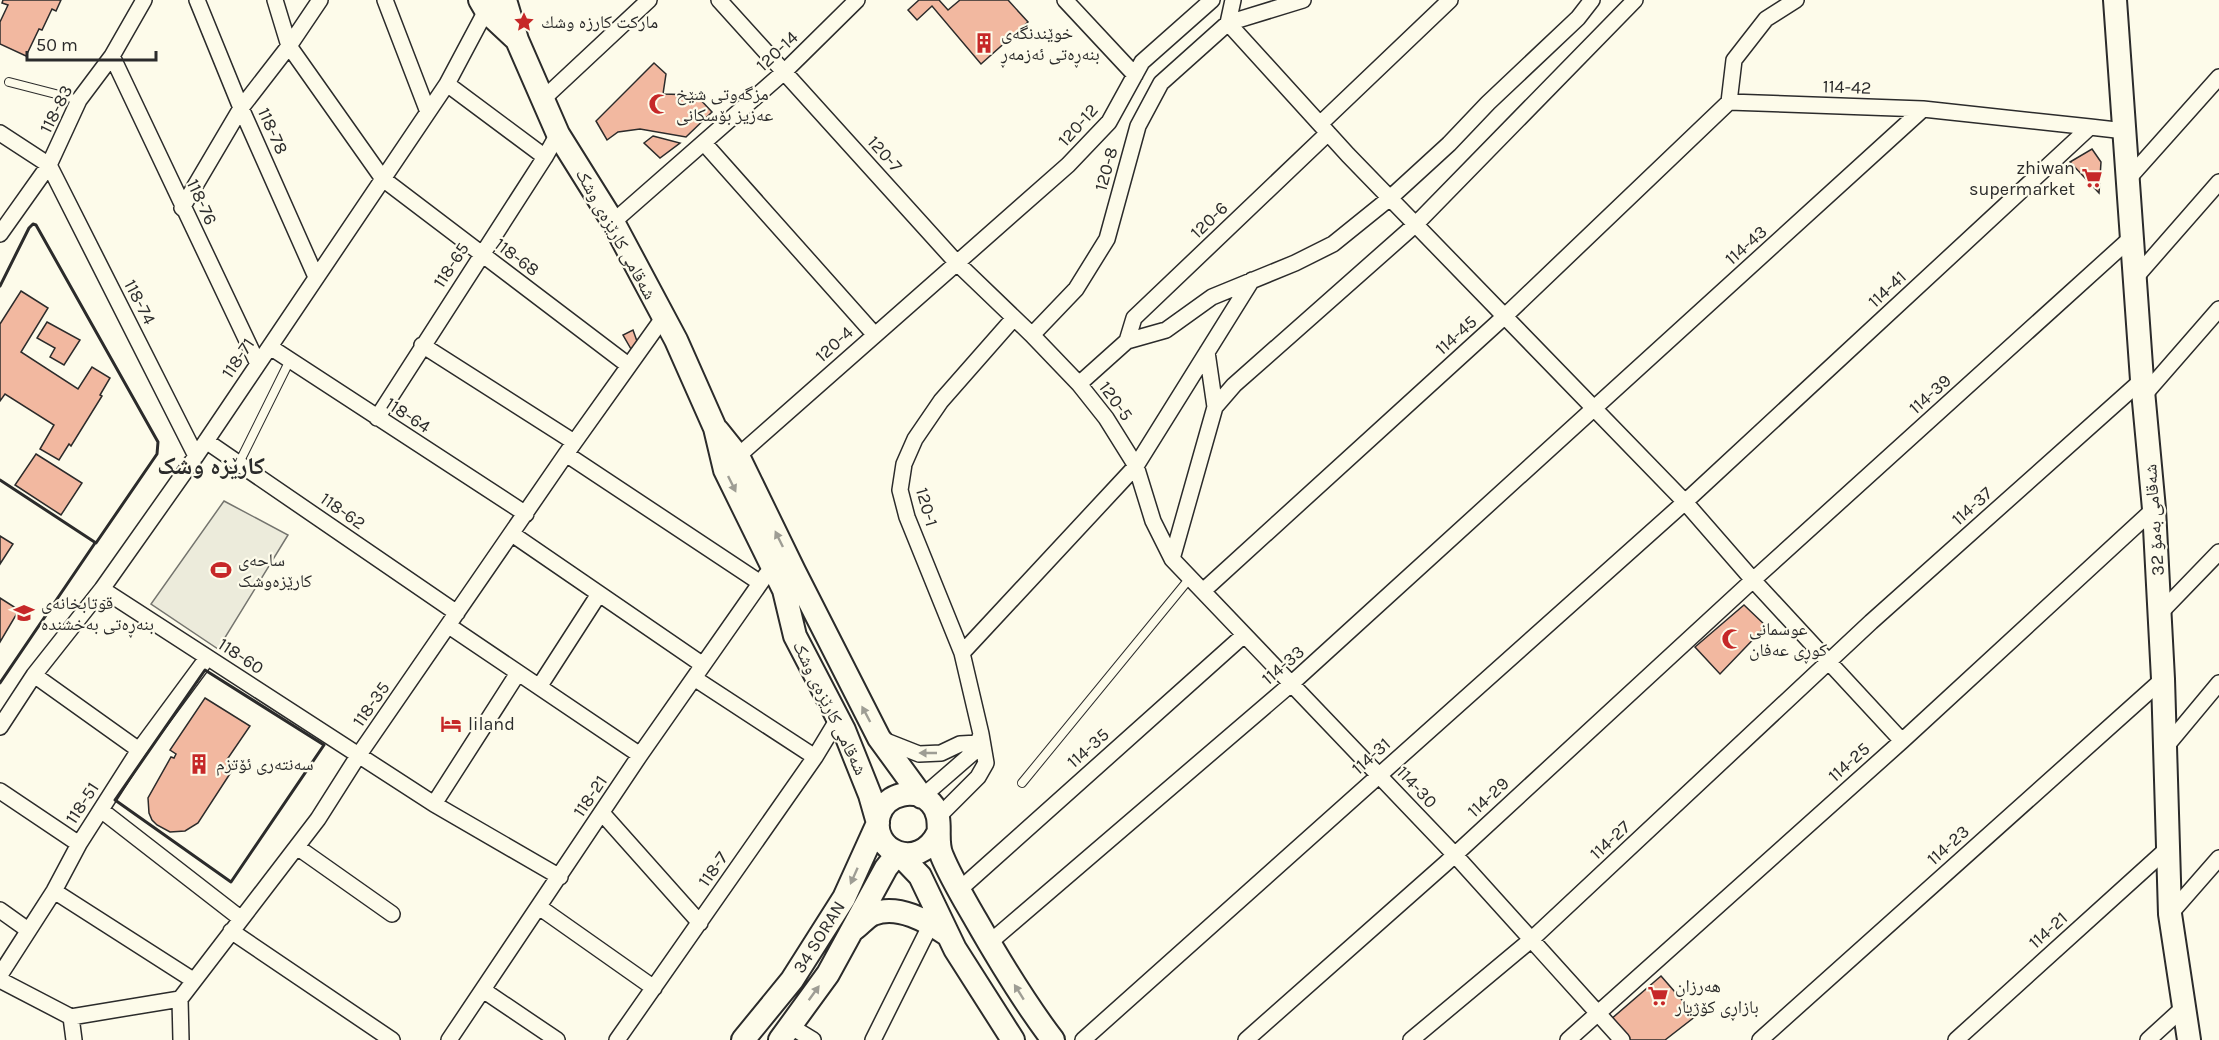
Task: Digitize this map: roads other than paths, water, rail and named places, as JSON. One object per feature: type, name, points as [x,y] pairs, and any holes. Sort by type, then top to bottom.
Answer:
[{"type":"main road","name":"شەقامی بەمۆ 32","points":[[2115,0],[2154,509],[2163,679],[2170,914],[2189,1040]]},
{"type":"main road","name":"شەقامی کارێزەی وشک","points":[[491,3],[517,40],[558,134],[613,222],[676,340],[715,428],[725,470],[784,590],[795,636],[838,719],[870,795],[878,823]]},
{"type":"main road","name":"شەقامی کارێزەی وشک","points":[[715,428],[738,456],[879,738],[922,797]]},
{"type":"main road","points":[[789,613],[811,605]]},
{"type":"main road","points":[[1013,1040],[940,929],[920,876],[883,841],[878,823],[880,813],[892,798],[902,794],[912,794],[931,803],[938,825],[940,852],[959,890],[1034,1015],[1053,1040]]},
{"type":"main road","name":"34 SORAN","points":[[743,1040],[792,980],[844,898],[878,823]]},
{"type":"main road","points":[[898,853],[917,854],[926,849],[933,842],[938,825]]},
{"type":"main road","name":"34 SORAN","points":[[785,1033],[828,974],[886,868],[898,853]]},
{"type":"main road","points":[[851,932],[872,915],[893,910],[940,929]]},
{"type":"street","name":"118-83","points":[[0,234],[50,165],[79,100],[112,56],[144,0]]},
{"type":"street","name":"118-78","points":[[197,0],[241,108],[316,277]]},
{"type":"street","name":"118-68","points":[[275,0],[289,46],[383,179],[628,365]]},
{"type":"street","points":[[183,208],[241,108],[289,46],[320,0]]},
{"type":"street","points":[[385,0],[428,112]]},
{"type":"street","points":[[543,99],[649,0]]},
{"type":"street","name":"120-7","points":[[719,0],[956,262]]},
{"type":"street","name":"120-14","points":[[613,222],[784,72],[857,0]]},
{"type":"street","points":[[1065,0],[1135,75]]},
{"type":"street","name":"120-12","points":[[956,262],[1068,165],[1109,122],[1142,62],[1212,0]]},
{"type":"street","points":[[1228,22],[1233,0]]},
{"type":"street","points":[[1228,22],[1304,0]]},
{"type":"street","name":"120-6","points":[[1127,341],[1134,318],[1450,0]]},
{"type":"street","points":[[1079,384],[1127,341],[1166,330],[1212,297],[1295,263],[1333,244],[1390,198],[1578,18],[1592,0]]},
{"type":"street","points":[[1215,407],[1234,385],[1416,224],[1635,0]]},
{"type":"street","points":[[1730,102],[1734,60],[1766,19],[1796,0]]},
{"type":"street","name":"118-71","points":[[0,727],[34,675],[102,589],[270,347],[447,84],[491,3]]},
{"type":"street","points":[[1228,22],[1390,198],[1685,502],[1753,580],[1902,741]]},
{"type":"street","name":"120-8","points":[[1032,335],[1076,289],[1107,239],[1138,126],[1161,83],[1228,22]]},
{"type":"street","name":"118-76","points":[[112,56],[258,364]]},
{"type":"street","points":[[613,222],[784,72]]},
{"type":"street","points":[[2128,179],[2219,77]]},
{"type":"street","points":[[447,84],[545,157]]},
{"type":"street","name":"114-42","points":[[1730,102],[1923,109],[2090,128]]},
{"type":"street","name":"114-45","points":[[1203,591],[1505,316],[1730,102]]},
{"type":"street","name":"114-43","points":[[1596,409],[1923,109]]},
{"type":"street","points":[[2090,128],[2125,131]]},
{"type":"street","name":"114-41","points":[[1685,502],[2090,128]]},
{"type":"street","points":[[0,134],[50,165]]},
{"type":"street","name":"118-65","points":[[377,418],[558,134]]},
{"type":"street","points":[[704,143],[874,334]]},
{"type":"street","name":"118-74","points":[[50,165],[196,456]]},
{"type":"street","points":[[2135,278],[2219,182]]},
{"type":"street","name":"114-39","points":[[1753,580],[2132,237]]},
{"type":"street","name":"120-5","points":[[956,262],[1032,335],[1079,384],[1106,418],[1136,466],[1153,521],[1172,559],[1203,591]]},
{"type":"street","name":"120-4","points":[[738,456],[956,262]]},
{"type":"street","points":[[962,653],[1136,466],[1252,280]]},
{"type":"street","name":"114-37","points":[[1829,661],[2143,388],[2219,309]]},
{"type":"street","name":"118-35","points":[[180,999],[240,918],[297,847],[570,448],[663,318]]},
{"type":"street","name":"120-1","points":[[938,825],[978,777],[986,763],[962,653],[907,518],[900,490],[904,464],[915,439],[941,401],[1014,318]]},
{"type":"street","points":[[422,345],[570,448]]},
{"type":"street","name":"118-64","points":[[270,347],[526,514]]},
{"type":"street","points":[[1172,559],[1215,407],[1207,352]]},
{"type":"street","name":"114-33","points":[[989,943],[1291,684],[1596,409]]},
{"type":"street","name":"118-62","points":[[206,441],[453,620],[518,673],[640,755]]},
{"type":"street","name":"118-21","points":[[449,1040],[640,755],[762,579],[570,448]]},
{"type":"street","name":"114-31","points":[[1083,1040],[1685,502]]},
{"type":"street","name":"114-25","points":[[1568,1040],[1902,741],[2154,509]]},
{"type":"street","points":[[512,534],[599,594],[815,757]]},
{"type":"street","points":[[2160,613],[2219,552]]},
{"type":"street","name":"114-29","points":[[1246,1040],[1455,855],[1753,580]]},
{"type":"street","name":"118-60","points":[[102,589],[434,804],[560,877]]},
{"type":"street","name":"114-30","points":[[1203,591],[1455,855],[1622,1040]]},
{"type":"street","points":[[539,687],[599,594]]},
{"type":"street","name":"114-35","points":[[959,890],[1244,635]]},
{"type":"street","name":"118-51","points":[[0,977],[54,891],[79,844],[139,750],[207,658]]},
{"type":"street","name":"114-27","points":[[1411,1040],[1532,939],[1829,661]]},
{"type":"street","points":[[434,804],[518,673]]},
{"type":"street","points":[[34,675],[139,750]]},
{"type":"street","name":"114-23","points":[[1760,1040],[2163,679]]},
{"type":"street","points":[[2164,749],[2219,683]]},
{"type":"street","name":"118-7","points":[[617,1040],[815,757],[838,719]]},
{"type":"street","points":[[879,738],[920,754],[940,753],[980,738]]},
{"type":"street","points":[[922,797],[975,751],[980,738]]},
{"type":"street","points":[[0,791],[79,844]]},
{"type":"street","points":[[101,810],[240,918]]},
{"type":"street","points":[[602,813],[700,922]]},
{"type":"street","points":[[297,847],[392,914]]},
{"type":"street","name":"114-21","points":[[1956,1040],[2167,849]]},
{"type":"street","points":[[2170,914],[2219,858]]},
{"type":"street","points":[[54,891],[193,980]]},
{"type":"street","points":[[539,907],[654,988]]},
{"type":"street","points":[[0,910],[28,930]]},
{"type":"street","points":[[873,1040],[940,929]]},
{"type":"street","points":[[231,932],[392,1040]]},
{"type":"street","points":[[0,977],[71,1017],[180,999],[181,1040]]},
{"type":"street","points":[[483,990],[557,1040]]},
{"type":"street","points":[[2148,1040],[2183,1008]]},
{"type":"street","points":[[71,1017],[74,1040]]},
{"type":"street","points":[[785,1033],[813,1040]]},
{"type":"lane","points":[[9,82],[79,100]]},
{"type":"lane","points":[[239,463],[290,360]]},
{"type":"lane","points":[[1022,783],[1190,578]]},
{"type":"place","name":"ماركت كارزه وشك","points":[[524,22]]},
{"type":"place","name":"خوێندنگەی بنەڕەتی ئەزمەڕ","points":[[984,43]]},
{"type":"place","name":"مزگەوتی شێخ عەزیز بۆسکانی","points":[[659,104]]},
{"type":"place","name":"zhiwan supermarket","points":[[2092,178]]},
{"type":"place","name":"ساحه‌ی کارێزه‌وشک","points":[[221,570]]},
{"type":"place","name":"قوتابخانەی بنەڕەتی بەخشندە","points":[[24,613]]},
{"type":"place","name":"عوسمانی کوڕی عەفان","points":[[1732,639]]},
{"type":"place","name":"liland","points":[[451,724]]},
{"type":"place","name":"سەنتەری ئۆتزم","points":[[199,764]]},
{"type":"place","name":"ھەرزان بازاڕی کۆژیار","points":[[1658,996]]},
{"type":"district","name":"کارێزە وشک","points":[[211,466]]}]
